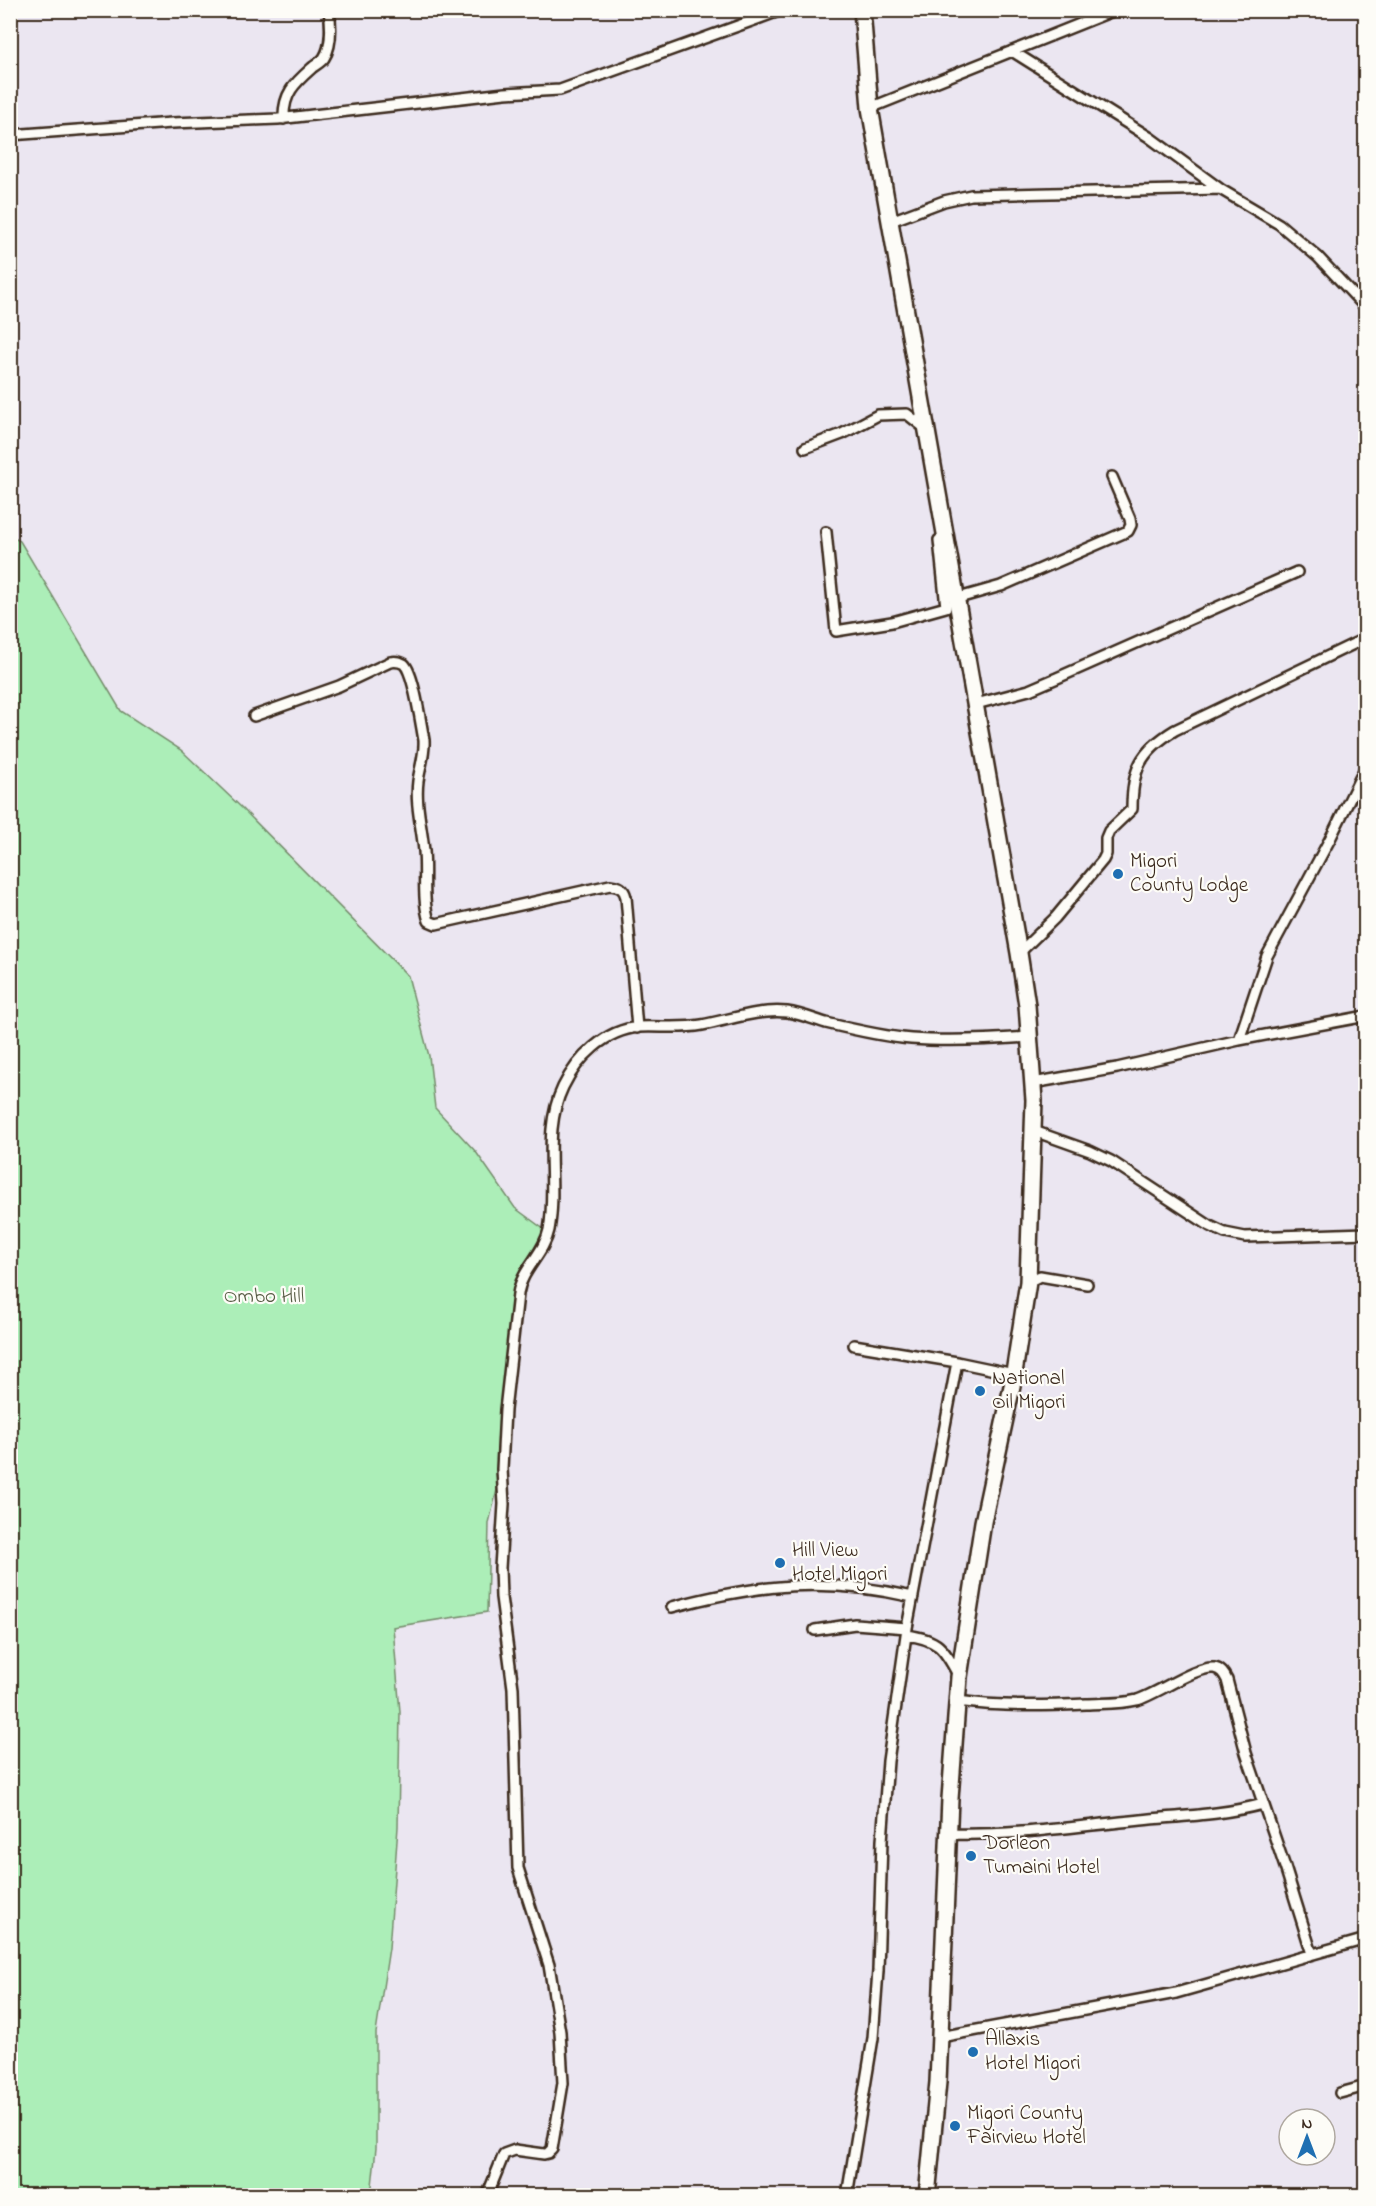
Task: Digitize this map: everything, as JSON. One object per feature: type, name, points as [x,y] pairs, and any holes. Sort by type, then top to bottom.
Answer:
[{"type":"highway","points":[[862,10],[870,108],[1019,953],[1033,1083],[1034,1131],[1028,1282],[1014,1374],[983,1522],[959,1677],[950,1798],[940,2037],[927,2196]]},
{"type":"street","points":[[284,118],[286,96],[325,56],[328,45],[329,10]]},
{"type":"street","points":[[10,135],[172,123],[218,123],[284,118],[548,91],[571,87],[782,10]]},
{"type":"street","points":[[870,108],[1115,10]]},
{"type":"street","points":[[1012,51],[1149,137],[1220,189],[1266,215],[1301,241],[1365,308]]},
{"type":"street","points":[[891,221],[944,201],[971,195],[1220,189]]},
{"type":"street","points":[[805,448],[842,434],[878,415],[907,414],[928,431],[946,607],[892,622],[836,631],[826,532]]},
{"type":"street","points":[[955,599],[1001,586],[1128,531],[1131,525],[1130,519],[1112,477]]},
{"type":"street","points":[[976,704],[1029,690],[1297,572]]},
{"type":"street","points":[[1019,953],[1055,918],[1105,857],[1108,831],[1132,809],[1132,784],[1138,766],[1157,743],[1175,730],[1365,638]]},
{"type":"street","points":[[254,716],[339,686],[390,662],[399,662],[405,666],[412,683],[424,740],[417,797],[424,851],[425,902],[429,921],[436,924],[610,885],[619,887],[625,892],[626,897],[637,1028]]},
{"type":"street","points":[[1239,1040],[1267,956],[1330,839],[1365,766]]},
{"type":"street","points":[[487,2196],[504,2154],[515,2150],[544,2154],[552,2149],[563,2083],[560,2032],[549,1965],[518,1868],[513,1688],[501,1587],[500,1552],[504,1504],[503,1448],[518,1294],[522,1280],[549,1233],[552,1202],[551,1123],[562,1088],[582,1058],[594,1047],[623,1031],[637,1028],[694,1026],[765,1011],[790,1012],[843,1026],[909,1039],[959,1042],[1029,1037]]},
{"type":"street","points":[[1033,1083],[1117,1068],[1239,1040],[1365,1016]]},
{"type":"street","points":[[1034,1131],[1111,1161],[1210,1226],[1225,1233],[1254,1237],[1365,1233]]},
{"type":"street","points":[[1028,1282],[1040,1276],[1087,1284]]},
{"type":"street","points":[[854,1345],[1014,1374]]},
{"type":"street","points":[[847,2196],[873,2038],[888,1761],[906,1632],[957,1362]]},
{"type":"street","points":[[672,1608],[743,1590],[797,1585],[855,1586],[913,1597]]},
{"type":"street","points":[[815,1630],[855,1624],[906,1632],[939,1646],[948,1655],[959,1677]]},
{"type":"street","points":[[957,1701],[1028,1706],[1128,1702],[1155,1694],[1206,1669],[1215,1668],[1222,1672],[1227,1680],[1244,1744],[1312,1954]]},
{"type":"street","points":[[950,1834],[1002,1835],[1038,1832],[1223,1812],[1263,1804]]},
{"type":"street","points":[[940,2037],[1176,1993],[1365,1939]]},
{"type":"street","points":[[1340,2093],[1365,2086]]},
{"type":"green space","name":"Ombo Hill","points":[[10,536],[20,541],[121,711],[181,750],[242,808],[408,976],[429,1056],[435,1108],[476,1152],[515,1208],[549,1233],[526,1272],[510,1366],[502,1469],[489,1523],[487,1612],[393,1627],[400,1712],[398,1827],[389,1948],[376,2033],[376,2148],[371,2195],[11,2195]]},
{"type":"place","name":"Migori County Lodge","points":[[1118,874]]},
{"type":"place","name":"National Oil Migori","points":[[980,1391]]},
{"type":"place","name":"Hill View Hotel Migori","points":[[780,1563]]},
{"type":"place","name":"Dorleon Tumaini Hotel","points":[[971,1856]]},
{"type":"place","name":"Allaxis Hotel Migori","points":[[973,2052]]},
{"type":"place","name":"Migori County Fairview Hotel","points":[[955,2126]]}]
